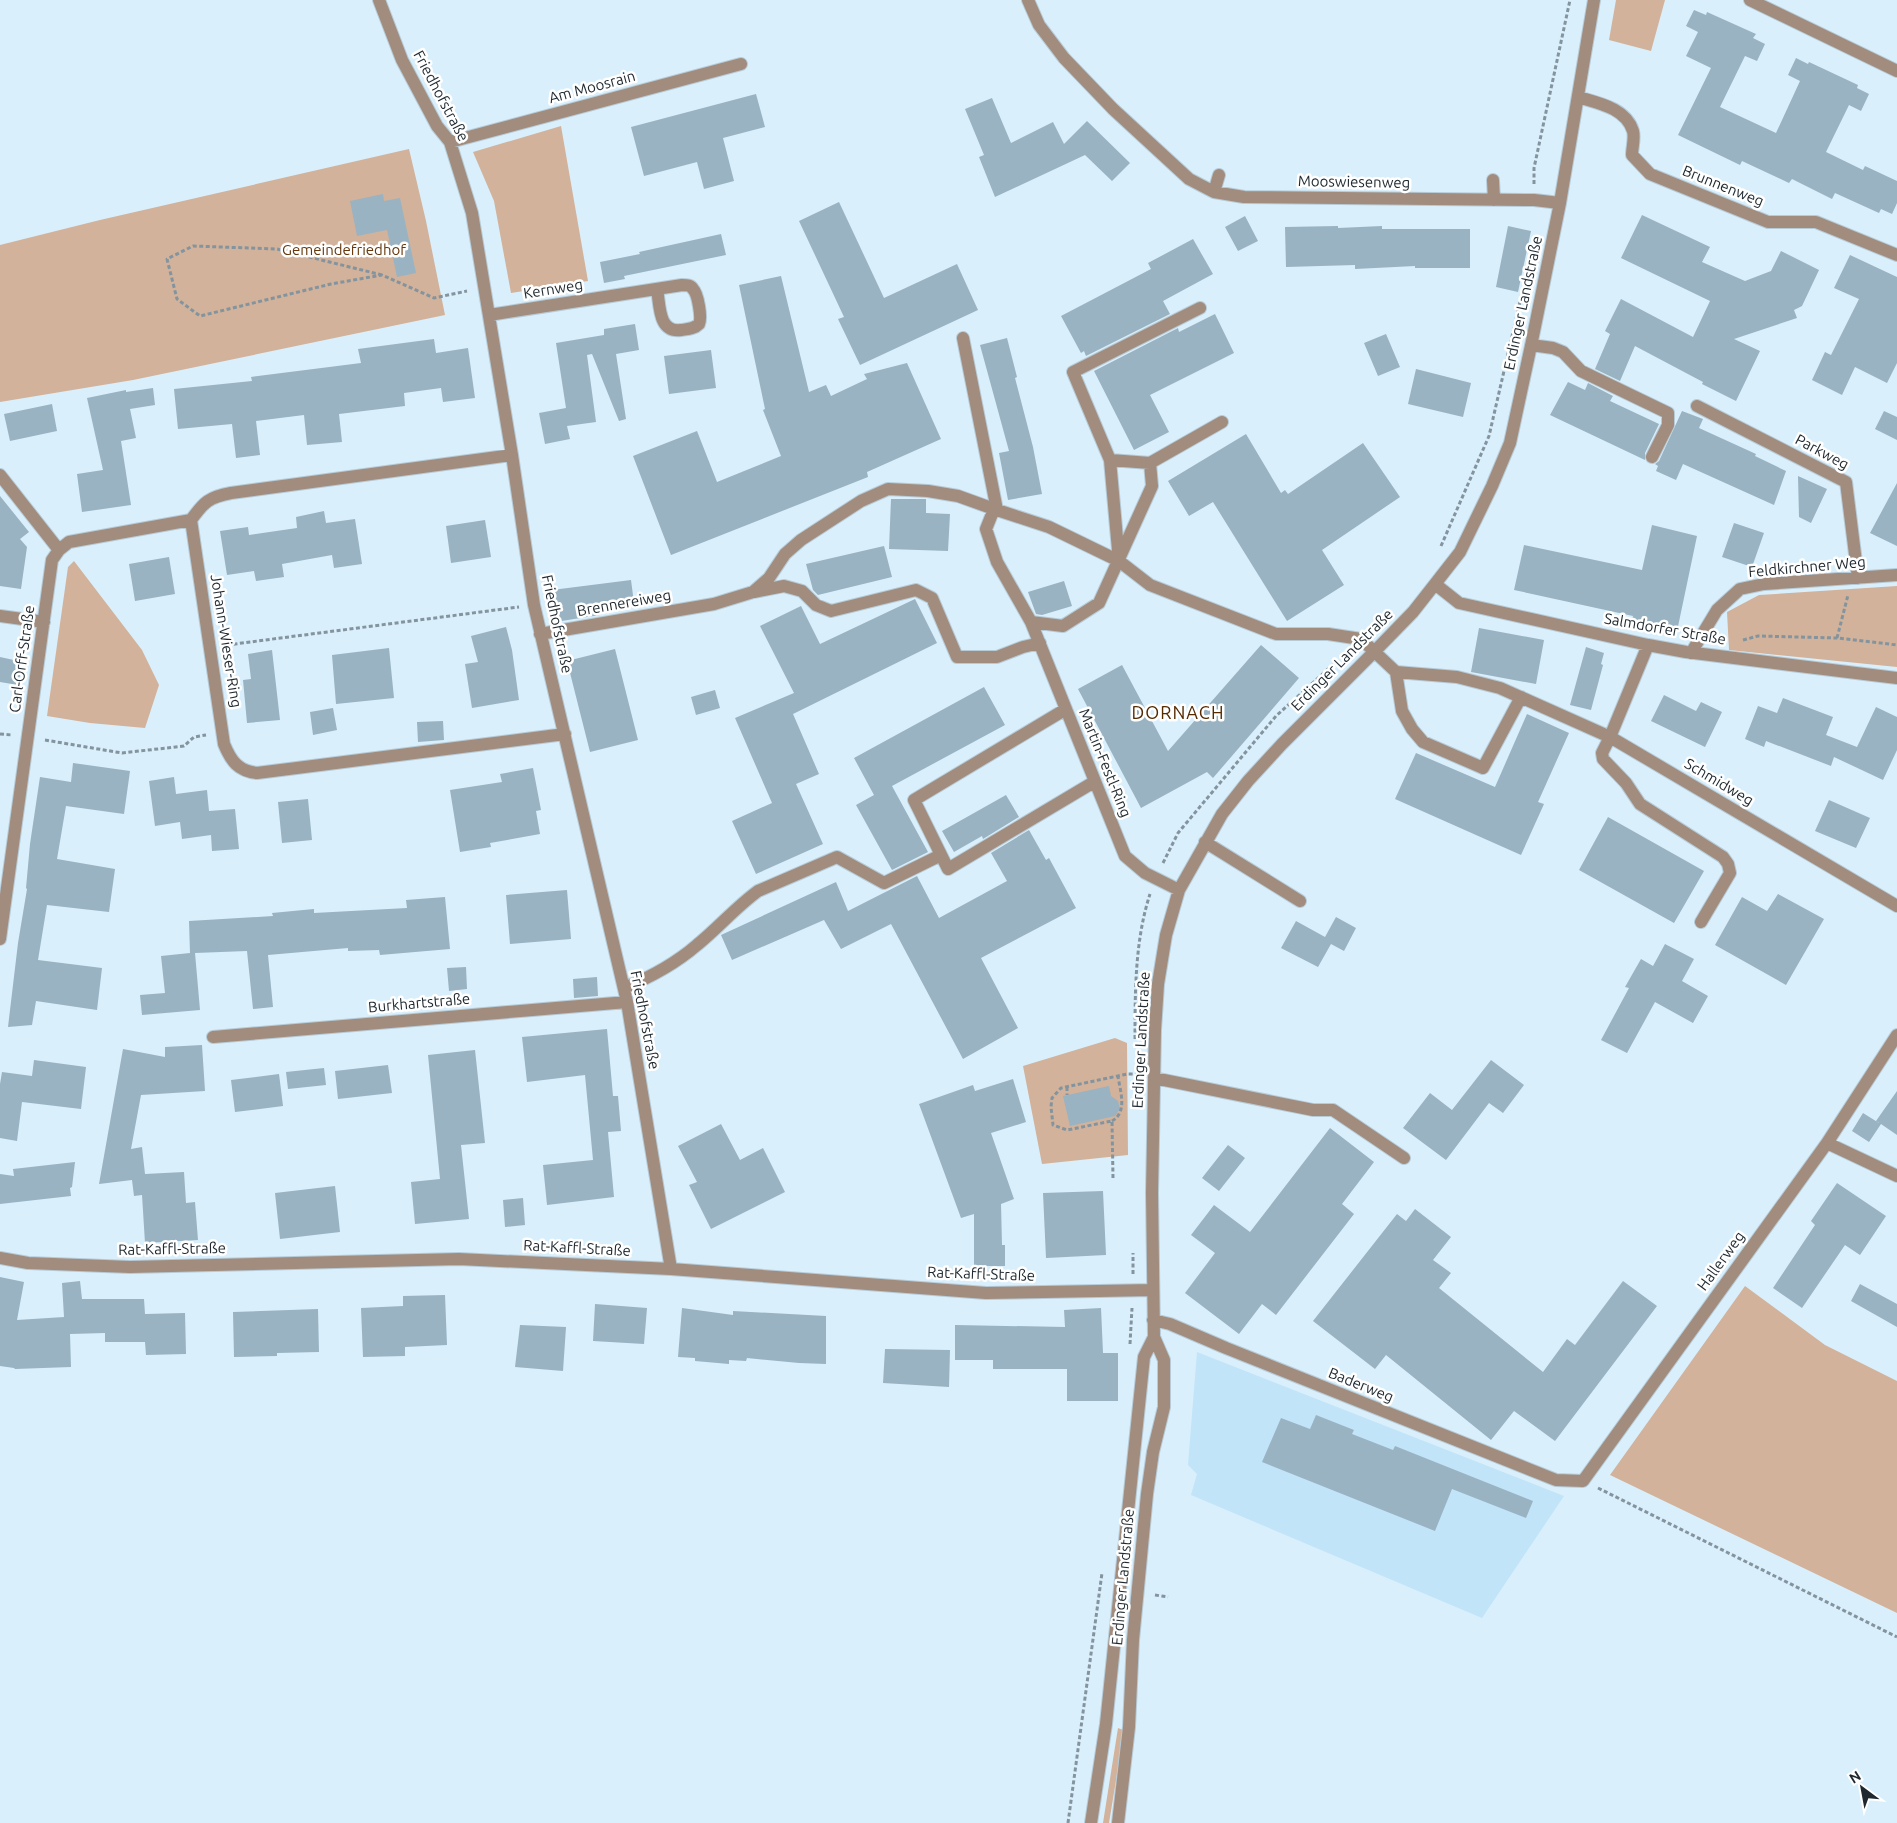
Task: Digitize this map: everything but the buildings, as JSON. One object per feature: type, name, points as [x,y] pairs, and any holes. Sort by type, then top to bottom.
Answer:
[{"type":"street","name":"Friedhofstraße","points":[[379,0],[402,60],[437,126],[450,142],[472,213],[490,315],[534,605],[628,1002],[671,1269]]},
{"type":"street","name":"Mooswiesenweg","points":[[1028,0],[1039,25],[1064,58],[1113,109],[1189,179],[1214,192],[1244,197],[1494,200],[1560,203]]},
{"type":"street","name":"Erdinger Landstraße","points":[[1118,1823],[1129,1727],[1133,1640],[1147,1494],[1153,1452],[1164,1407],[1164,1360],[1154,1337],[1153,1320],[1152,1193],[1158,984],[1166,935],[1179,890],[1222,814],[1248,781],[1282,744],[1413,612],[1436,584],[1465,542],[1492,486],[1510,443],[1531,345],[1560,203],[1594,0]]},
{"type":"street","points":[[1750,0],[1897,71]]},
{"type":"street","name":"Am Moosrain","points":[[450,142],[741,64]]},
{"type":"street","name":"Brunnenweg","points":[[1578,98],[1604,104],[1626,117],[1633,132],[1632,155],[1650,174],[1768,222],[1816,222],[1897,255]]},
{"type":"street","points":[[1214,192],[1219,174]]},
{"type":"street","points":[[1493,180],[1494,200]]},
{"type":"street","name":"Kernweg","points":[[490,315],[657,289]]},
{"type":"street","points":[[1118,561],[1110,460],[1073,372],[1200,308]]},
{"type":"street","points":[[963,338],[996,510]]},
{"type":"street","points":[[1531,345],[1553,348],[1563,352],[1581,371],[1668,413],[1668,425],[1652,457]]},
{"type":"street","name":"Parkweg","points":[[1697,406],[1846,482],[1855,578]]},
{"type":"street","points":[[1110,460],[1150,463],[1222,422]]},
{"type":"street","points":[[0,475],[58,550],[69,542],[85,538],[191,520],[201,506],[212,497],[231,493],[512,455]]},
{"type":"street","points":[[1031,622],[1063,626],[1099,603],[1152,486],[1150,463]]},
{"type":"street","points":[[753,592],[769,578],[785,554],[801,540],[861,501],[888,488],[928,491],[958,496],[1049,527],[1118,561],[1150,585],[1276,634],[1328,634],[1361,640],[1396,672],[1402,711],[1412,729],[1423,742],[1483,768],[1521,697]]},
{"type":"street","name":"Martin-Festl-Ring","points":[[996,510],[986,529],[997,562],[1031,622],[1125,856],[1145,873],[1179,890]]},
{"type":"street","name":"Johann-Wieser-Ring","points":[[191,520],[224,744],[236,766],[246,772],[257,774],[565,734]]},
{"type":"street","name":"Carl-Orff-Straße","points":[[0,936],[52,560],[58,550]]},
{"type":"street","name":"Feldkirchner Weg","points":[[1692,653],[1717,610],[1740,589],[1764,584],[1897,576]]},
{"type":"street","name":"Salmdorfer Straße","points":[[1436,584],[1459,602],[1648,645],[1692,653],[1897,678]]},
{"type":"street","name":"Brennereiweg","points":[[540,634],[714,604],[753,592],[784,586],[802,591],[816,605],[831,611],[916,590],[932,598],[957,657],[997,657],[1040,643]]},
{"type":"street","points":[[0,616],[44,622]]},
{"type":"street","points":[[1648,645],[1602,753],[1603,759],[1626,783],[1640,804],[1723,857],[1728,864],[1730,872],[1701,922]]},
{"type":"street","name":"Schmidweg","points":[[1396,672],[1457,677],[1500,688],[1610,737],[1897,906]]},
{"type":"street","points":[[1066,710],[914,800],[948,869],[1094,782]]},
{"type":"street","points":[[1205,842],[1300,901]]},
{"type":"street","points":[[624,988],[657,974],[680,959],[758,891],[837,857],[884,883],[941,855]]},
{"type":"street","name":"Burkhartstraße","points":[[213,1036],[628,1002]]},
{"type":"street","name":"Hallerweg","points":[[1583,1481],[1827,1143],[1897,1035]]},
{"type":"street","points":[[1154,1078],[1312,1110],[1333,1110],[1404,1158]]},
{"type":"street","points":[[1827,1143],[1897,1176]]},
{"type":"street","name":"Rat-Kaffl-Straße","points":[[0,1258],[28,1263],[130,1266],[459,1259],[671,1269],[986,1293],[1153,1290]]},
{"type":"street","name":"Baderweg","points":[[1153,1320],[1170,1324],[1556,1480],[1583,1481]]},
{"type":"street","name":"Erdinger Landstraße","points":[[1091,1823],[1106,1724],[1144,1357],[1154,1337]]},
{"type":"path","points":[[1534,188],[1534,168],[1570,0]]},
{"type":"path","points":[[382,275],[331,284],[200,316],[177,299],[167,259],[193,246],[277,249],[382,275],[434,298],[485,287]]},
{"type":"path","points":[[1837,638],[1855,578]]},
{"type":"path","points":[[210,647],[534,605]]},
{"type":"path","points":[[1739,641],[1758,636],[1837,638],[1897,643]]},
{"type":"path","points":[[27,737],[122,753],[184,746],[194,737],[223,733]]},
{"type":"path","points":[[1118,1076],[1123,1106],[1116,1118],[1112,1121],[1067,1130],[1053,1125],[1052,1098],[1061,1088],[1118,1076],[1135,1074],[1154,1078]]},
{"type":"path","points":[[1067,1087],[1067,1095]]},
{"type":"path","points":[[1112,1121],[1113,1178]]},
{"type":"path","points":[[1583,1481],[1897,1637]]},
{"type":"path","points":[[1068,1823],[1103,1564]]},
{"type":"shaded area","points":[[1197,1352],[1564,1496],[1482,1618],[1191,1495],[1197,1474],[1188,1465]]},
{"type":"green space","points":[[1616,0],[1665,0],[1651,51],[1609,40]]},
{"type":"green space","points":[[561,126],[588,281],[511,293],[494,201],[473,152]]},
{"type":"green space","name":"Gemeindefriedhof","points":[[409,149],[445,315],[133,380],[0,402],[0,245]]},
{"type":"green space","points":[[74,561],[142,650],[159,685],[145,728],[90,723],[47,716],[68,567]]},
{"type":"green space","points":[[1897,586],[1897,667],[1729,650],[1727,612],[1759,595]]},
{"type":"green space","points":[[1115,1038],[1127,1043],[1128,1155],[1042,1164],[1023,1066]]},
{"type":"green space","points":[[1745,1286],[1825,1345],[1897,1381],[1897,1613],[1610,1475]]},
{"type":"green space","points":[[1118,1728],[1123,1730],[1122,1744],[1109,1823],[1103,1823]]},
{"type":"district","name":"DORNACH","points":[[1178,713]]}]
